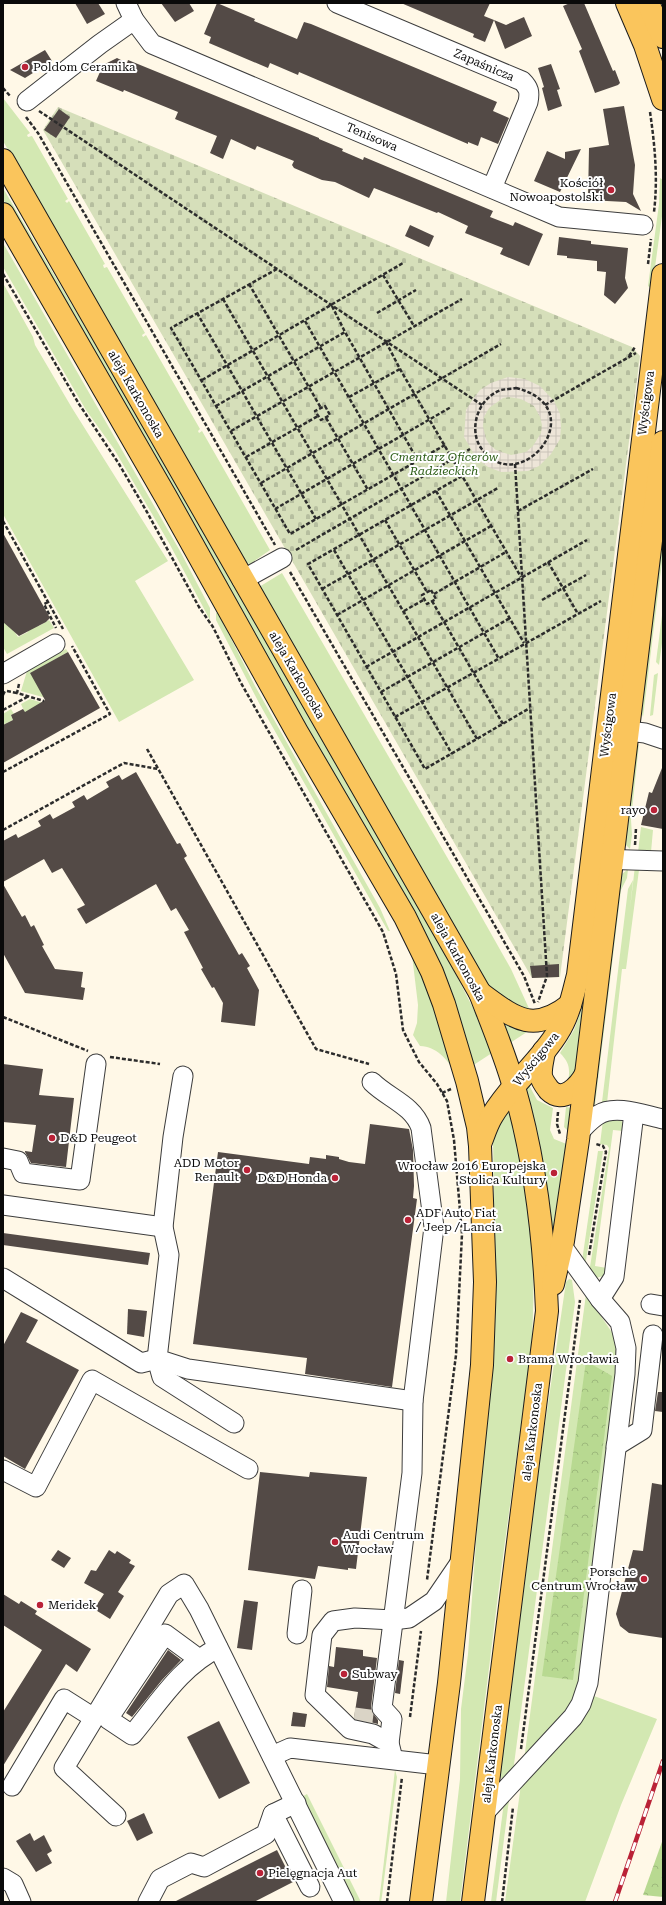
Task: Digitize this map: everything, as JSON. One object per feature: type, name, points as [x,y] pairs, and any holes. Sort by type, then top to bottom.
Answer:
[{"type":"main road","points":[[627,3],[645,45],[656,104]]},
{"type":"main road","points":[[648,3],[663,37]]},
{"type":"main road","name":"aleja Karkonoska","points":[[3,160],[242,580],[480,993],[502,1048],[524,1124],[536,1189],[546,1264],[548,1311],[473,1902]]},
{"type":"main road","name":"aleja Karkonoska","points":[[3,214],[166,497],[297,732],[405,918],[432,972],[444,1004],[467,1081],[478,1127],[480,1146],[485,1282],[482,1365],[474,1432],[450,1683],[420,1902]]},
{"type":"main road","name":"Wyścigowa","points":[[548,1311],[562,1246],[586,1074],[602,858],[651,360],[655,273]]},
{"type":"main road","name":"Wyścigowa","points":[[480,1146],[492,1116],[558,1032],[570,1005],[578,974],[628,731],[663,442]]},
{"type":"main road","points":[[480,993],[512,1015],[536,1022],[558,1014],[570,1005]]},
{"type":"main road","points":[[544,1051],[542,1077],[545,1085],[553,1093],[560,1095],[573,1091],[581,1083],[586,1074]]},
{"type":"street","name":"Tenisowa","points":[[126,3],[134,20],[152,44],[559,217],[649,226]]},
{"type":"street","name":"Zapaśnicza","points":[[337,3],[522,81],[528,87],[528,102],[492,188]]},
{"type":"street","points":[[27,101],[100,44],[134,20]]},
{"type":"street","points":[[242,580],[288,554]]},
{"type":"street","points":[[3,674],[62,637]]},
{"type":"street","points":[[628,731],[645,733],[663,739]]},
{"type":"street","points":[[602,858],[663,861]]},
{"type":"street","points":[[3,1158],[18,1160],[23,1173],[80,1180],[96,1064]]},
{"type":"street","points":[[370,1073],[382,1092],[407,1107],[417,1117],[421,1128],[426,1160],[434,1227],[413,1401],[412,1473],[382,1708],[393,1721],[395,1754]]},
{"type":"street","points":[[183,1076],[173,1137],[163,1227],[169,1255],[157,1359],[162,1377],[234,1423]]},
{"type":"street","points":[[578,1132],[595,1116],[606,1110],[634,1113],[663,1119]]},
{"type":"street","points":[[600,1299],[614,1277],[634,1113]]},
{"type":"street","points":[[3,1205],[163,1227]]},
{"type":"street","points":[[485,1812],[573,1717],[581,1704],[588,1684],[626,1348],[620,1322],[582,1276],[562,1246]]},
{"type":"street","points":[[3,1278],[141,1363],[157,1359],[188,1369],[413,1401]]},
{"type":"street","points":[[616,1446],[642,1430],[653,1335]]},
{"type":"street","points":[[626,1348],[651,1357]]},
{"type":"street","points":[[3,1470],[36,1487],[92,1380],[248,1469]]},
{"type":"street","points":[[395,1754],[373,1734],[350,1729],[315,1695],[322,1635],[333,1621],[355,1618],[393,1620],[409,1618],[434,1600],[462,1560]]},
{"type":"street","points":[[116,1816],[64,1768],[169,1594],[184,1584],[296,1803],[344,1902]]},
{"type":"street","points":[[297,1634],[302,1590]]},
{"type":"street","points":[[198,1659],[165,1634],[108,1719],[132,1735],[190,1666],[198,1659],[218,1648]]},
{"type":"street","points":[[12,1786],[64,1698],[94,1718]]},
{"type":"street","points":[[335,1714],[354,1717]]},
{"type":"street","points":[[272,1756],[290,1748],[395,1754],[438,1765]]},
{"type":"street","points":[[148,1902],[160,1879],[191,1863],[204,1866],[266,1834],[273,1814],[296,1803]]},
{"type":"street","points":[[273,1814],[310,1887]]},
{"type":"street","points":[[3,1878],[13,1884],[21,1902]]},
{"type":"path","points":[[655,273],[649,226],[656,194],[656,104]]},
{"type":"path","points":[[49,118],[482,406]]},
{"type":"path","points":[[202,380],[403,263]]},
{"type":"path","points":[[277,269],[172,328],[290,534],[445,445]]},
{"type":"path","points":[[3,274],[78,404],[135,491],[199,607],[213,627],[241,683],[383,932],[396,974],[403,1030],[419,1062],[447,1101],[454,1140],[462,1234],[456,1355],[424,1607],[393,1721]]},
{"type":"path","points":[[383,275],[414,326]]},
{"type":"path","points":[[249,284],[320,408]]},
{"type":"path","points":[[377,313],[416,290]]},
{"type":"path","points":[[223,299],[477,739]]},
{"type":"path","points":[[231,431],[462,299]]},
{"type":"path","points":[[331,305],[418,461]]},
{"type":"path","points":[[197,313],[316,519]]},
{"type":"path","points":[[305,321],[499,659]]},
{"type":"path","points":[[216,406],[345,332]]},
{"type":"path","points":[[386,342],[521,578]]},
{"type":"path","points":[[261,483],[501,344]]},
{"type":"path","points":[[545,405],[638,352]]},
{"type":"path","points":[[349,398],[400,368]]},
{"type":"path","points":[[516,388],[528,391],[538,397],[545,405],[552,418],[546,442],[530,460],[515,464],[494,461],[486,455],[475,436],[475,426],[482,406],[491,396],[501,390],[516,388]]},
{"type":"path","points":[[325,406],[330,415],[321,420],[318,416],[315,411],[325,406]]},
{"type":"path","points":[[275,509],[451,407]]},
{"type":"path","points":[[246,458],[318,416]]},
{"type":"path","points":[[326,418],[368,490]]},
{"type":"path","points":[[288,554],[470,449]]},
{"type":"path","points":[[515,464],[525,644],[547,976],[536,1008]]},
{"type":"path","points":[[518,511],[593,468]]},
{"type":"path","points":[[462,476],[308,564],[425,769],[530,708]]},
{"type":"path","points":[[322,589],[498,488]]},
{"type":"path","points":[[436,491],[525,644]]},
{"type":"path","points":[[385,520],[427,592]]},
{"type":"path","points":[[3,521],[48,602],[62,637]]},
{"type":"path","points":[[337,615],[491,526]]},
{"type":"path","points":[[366,666],[587,540]]},
{"type":"path","points":[[334,550],[452,754]]},
{"type":"path","points":[[434,594],[506,552]]},
{"type":"path","points":[[548,562],[578,614]]},
{"type":"path","points":[[542,600],[586,575]]},
{"type":"path","points":[[431,590],[436,599],[427,604],[422,595],[427,592],[431,590]]},
{"type":"path","points":[[404,611],[425,599]]},
{"type":"path","points":[[432,601],[502,724]]},
{"type":"path","points":[[395,717],[601,601]]},
{"type":"path","points":[[3,772],[110,714],[62,637],[44,604],[48,602]]},
{"type":"path","points":[[381,692],[510,618]]},
{"type":"path","points":[[3,695],[5,691],[17,693]]},
{"type":"path","points":[[3,710],[29,696]]},
{"type":"path","points":[[147,749],[316,1049],[370,1073]]},
{"type":"path","points":[[3,830],[124,763],[158,769]]},
{"type":"path","points":[[3,1017],[64,1041]]},
{"type":"path","points":[[442,1092],[450,1090]]},
{"type":"path","points":[[582,1276],[588,1267],[606,1152],[605,1147],[596,1144]]},
{"type":"path","points":[[520,1749],[580,1296]]},
{"type":"path","points":[[387,1902],[395,1754]]},
{"type":"path","points":[[502,1902],[514,1800]]},
{"type":"green space","points":[[3,98],[30,133],[27,135],[28,137],[32,136],[68,199],[65,201],[67,203],[69,201],[105,264],[103,265],[104,268],[107,267],[145,333],[142,335],[143,337],[146,335],[200,429],[198,431],[199,433],[202,431],[270,550],[253,562],[254,566],[245,562],[3,141]]},
{"type":"green space","name":"Cmentarz Oficerów Radzieckich","points":[[58,107],[632,347],[640,356],[560,977],[532,978],[43,130]]},
{"type":"green space","points":[[660,178],[663,180],[663,209],[652,289],[648,286],[659,204]]},
{"type":"green space","points":[[3,188],[118,383],[444,951],[476,1014],[492,1053],[472,1066],[350,802],[3,199]]},
{"type":"green space","points":[[3,243],[180,551],[210,608],[210,620],[169,543],[114,449],[86,410],[3,267]]},
{"type":"green space","points":[[3,283],[33,337],[35,345],[72,408],[168,561],[135,581],[194,680],[119,722],[3,514]]},
{"type":"green space","points":[[663,516],[663,553],[643,717],[640,708]]},
{"type":"green space","points":[[282,573],[476,907],[511,969],[532,1015],[523,1014],[490,988],[259,587]]},
{"type":"green space","points":[[663,607],[663,636],[659,665],[656,662]]},
{"type":"green space","points":[[216,613],[218,613],[255,686],[380,908],[390,931],[388,931],[259,703],[216,620]]},
{"type":"green space","points":[[3,614],[18,637],[28,632],[26,628],[37,622],[39,626],[49,620],[54,628],[7,654],[3,647]]},
{"type":"green space","points":[[66,649],[68,652],[31,673],[46,698],[21,691],[27,671]]},
{"type":"green space","points":[[658,673],[653,715],[650,716],[654,675]]},
{"type":"green space","points":[[30,699],[43,703],[25,713],[21,704]]},
{"type":"green space","points":[[11,709],[14,714],[11,715],[13,720],[3,725],[3,714]]},
{"type":"green space","points":[[639,744],[631,820],[632,835],[630,849],[626,845],[624,839],[635,750]]},
{"type":"green space","points":[[641,827],[653,830],[651,852],[638,852]]},
{"type":"green space","points":[[635,866],[639,870],[626,969],[622,969],[607,1103],[604,1104],[602,1102],[628,889],[633,880],[630,909]]},
{"type":"green space","points":[[628,869],[627,878],[621,890],[595,1105],[591,1102],[621,875]]},
{"type":"green space","points":[[597,886],[579,1068],[568,1083],[568,1066],[566,1060],[560,1053],[574,1030],[581,1011]]},
{"type":"green space","points":[[412,955],[431,995],[455,1072],[448,1062],[436,1051],[420,1046],[413,1035],[417,1023],[418,1005]]},
{"type":"green space","points":[[503,1022],[530,1030],[510,1043]]},
{"type":"green space","points":[[529,1085],[537,1100],[553,1108],[550,1130],[554,1139],[569,1145],[554,1234],[543,1160],[525,1089]]},
{"type":"green space","points":[[566,1107],[572,1108],[569,1132],[564,1127]]},
{"type":"green space","points":[[509,1110],[523,1169],[531,1229],[533,1259],[533,1321],[531,1351],[501,1571],[460,1902],[446,1902],[460,1779],[461,1709],[468,1654],[480,1486],[489,1398],[495,1263],[493,1139],[499,1123]]},
{"type":"green space","points":[[620,1119],[625,1126],[623,1131],[613,1130],[595,1266],[607,1268],[603,1276],[596,1278],[589,1273],[609,1148],[607,1145],[600,1144],[603,1120]]},
{"type":"green space","points":[[598,1151],[603,1151],[585,1267],[582,1261]]},
{"type":"green space","points":[[569,1279],[572,1280],[575,1302],[513,1772],[505,1780],[500,1777],[542,1445],[566,1282]]},
{"type":"green space","points":[[586,1294],[613,1334],[619,1360],[580,1683],[572,1706],[524,1760]]},
{"type":"green space","points":[[586,1361],[612,1376],[573,1680],[542,1676]]},
{"type":"green space","points":[[594,1696],[657,1719],[621,1805],[585,1902],[505,1902],[521,1784],[577,1728],[589,1710]]},
{"type":"green space","points":[[395,1770],[397,1777],[382,1896],[381,1902],[379,1902]]},
{"type":"green space","points":[[510,1792],[496,1902],[491,1902],[504,1802]]},
{"type":"green space","points":[[307,1794],[361,1902],[351,1902],[300,1798]]},
{"type":"green space","points":[[663,1839],[663,1897],[643,1895]]},
{"type":"shaded area","points":[[508,377],[525,379],[540,386],[554,401],[560,414],[560,439],[551,454],[539,466],[528,471],[501,472],[488,467],[477,459],[464,437],[466,410],[480,390],[491,383]],"holes":[[[509,397],[521,399],[534,406],[540,417],[542,425],[541,433],[533,446],[526,452],[511,455],[496,450],[490,445],[486,439],[483,426],[484,417],[489,408],[503,398]]]},
{"type":"building","points":[[75,3],[98,3],[105,14],[87,24]]},
{"type":"building","points":[[161,3],[189,3],[194,11],[175,22]]},
{"type":"building","points":[[217,3],[255,19],[254,21],[297,39],[304,22],[311,24],[497,102],[493,111],[509,118],[498,144],[481,137],[478,146],[468,142],[468,144],[299,72],[298,75],[270,63],[268,68],[209,43],[211,37],[204,34]]},
{"type":"building","points":[[401,3],[490,3],[484,16],[494,20],[485,42],[473,37],[474,34]]},
{"type":"building","points":[[570,3],[584,3],[613,71],[615,70],[620,83],[618,85],[595,93],[579,51],[582,49],[563,6]]},
{"type":"building","points":[[524,17],[532,36],[505,49],[494,20],[506,25]]},
{"type":"building","points":[[45,50],[52,61],[25,78],[10,70]]},
{"type":"building","points":[[117,58],[127,63],[128,60],[319,138],[343,149],[342,151],[363,160],[364,157],[493,211],[490,217],[513,226],[515,222],[543,234],[529,266],[500,254],[503,248],[465,233],[468,226],[438,212],[437,213],[374,188],[369,198],[335,182],[322,180],[294,168],[292,165],[294,161],[257,146],[255,150],[231,139],[223,159],[210,153],[217,136],[175,119],[178,112],[124,90],[123,92],[96,81],[103,65]]},
{"type":"building","points":[[551,64],[560,89],[557,90],[562,106],[548,111],[542,88],[544,87],[538,68]]},
{"type":"building","points":[[624,106],[635,165],[633,194],[641,211],[626,202],[588,200],[589,148],[609,145],[603,109]]},
{"type":"building","points":[[59,109],[70,117],[56,138],[44,130]]},
{"type":"building","points":[[581,149],[560,192],[534,181],[547,151],[565,159],[565,152]]},
{"type":"building","points":[[410,225],[434,236],[429,247],[405,236]]},
{"type":"building","points":[[559,237],[591,241],[591,244],[628,248],[625,278],[628,288],[615,304],[604,295],[606,272],[597,271],[597,261],[567,258],[567,256],[557,255]]},
{"type":"building","points":[[3,533],[50,618],[46,622],[19,636],[3,622]]},
{"type":"building","points":[[68,652],[100,708],[3,763],[3,725],[13,720],[11,715],[23,709],[25,712],[45,700],[30,673]]},
{"type":"building","name":"rayo","points":[[662,768],[663,829],[641,825],[649,792],[652,793]]},
{"type":"building","points":[[136,772],[177,844],[180,843],[187,856],[184,858],[239,955],[242,953],[250,966],[247,968],[259,990],[255,1026],[221,1022],[223,1003],[201,969],[203,968],[184,932],[189,930],[176,908],[171,911],[156,884],[86,924],[77,909],[85,905],[62,868],[52,873],[44,859],[3,882],[3,841],[16,834],[18,838],[41,826],[38,821],[50,814],[53,819],[75,807],[72,802],[84,795],[87,800],[109,787],[106,782],[119,775],[122,780]]},
{"type":"building","points":[[3,884],[22,917],[25,915],[31,927],[34,925],[44,945],[42,946],[55,969],[83,972],[81,987],[85,988],[83,1000],[25,993],[3,953]]},
{"type":"building","points":[[559,964],[559,977],[532,978],[530,966]]},
{"type":"building","points":[[3,1064],[43,1069],[39,1095],[74,1098],[66,1167],[31,1163],[25,1151],[32,1152],[36,1125],[3,1122]]},
{"type":"building","points":[[370,1124],[409,1129],[413,1150],[413,1198],[417,1199],[392,1387],[305,1374],[307,1358],[193,1344],[218,1152],[309,1164],[310,1157],[326,1159],[326,1155],[339,1157],[339,1159],[349,1162],[365,1164]]},
{"type":"building","points":[[3,1233],[150,1253],[148,1265],[3,1245]]},
{"type":"building","points":[[128,1309],[147,1311],[144,1337],[127,1334]]},
{"type":"building","points":[[21,1312],[38,1320],[26,1342],[79,1370],[25,1469],[3,1456],[3,1346]]},
{"type":"building","points":[[658,1392],[663,1392],[663,1412],[655,1411]]},
{"type":"building","points":[[260,1472],[309,1477],[310,1472],[367,1477],[356,1569],[348,1568],[348,1570],[318,1566],[315,1579],[248,1570]]},
{"type":"building","name":"Porsche Centrum Wrocław","points":[[652,1483],[663,1485],[663,1638],[629,1633],[620,1626],[616,1614],[633,1550],[643,1551]]},
{"type":"building","points":[[58,1550],[71,1558],[64,1568],[51,1560]]},
{"type":"building","points":[[109,1550],[115,1554],[117,1551],[131,1560],[129,1563],[135,1566],[118,1592],[124,1596],[110,1619],[94,1609],[104,1594],[84,1583],[91,1570],[96,1571]]},
{"type":"building","points":[[3,1594],[19,1604],[21,1601],[37,1611],[35,1614],[91,1649],[77,1672],[66,1664],[3,1766],[3,1712],[42,1650],[3,1625]]},
{"type":"building","points":[[244,1600],[258,1602],[252,1650],[237,1648]]},
{"type":"building","points":[[336,1647],[363,1650],[363,1656],[377,1658],[371,1707],[372,1712],[378,1720],[378,1724],[354,1718],[358,1692],[327,1687],[329,1666],[334,1667]]},
{"type":"building","points":[[168,1650],[181,1660],[162,1680],[132,1717],[126,1713]]},
{"type":"building","points":[[399,1660],[404,1661],[400,1694],[395,1693]]},
{"type":"building","points":[[293,1712],[307,1714],[305,1727],[291,1726]]},
{"type":"building","points":[[219,1721],[250,1783],[219,1799],[187,1737]]},
{"type":"building","points":[[144,1813],[153,1833],[137,1841],[127,1821]]},
{"type":"building","points":[[30,1833],[34,1841],[44,1835],[52,1851],[47,1854],[52,1863],[36,1872],[16,1841]]},
{"type":"building","points":[[277,1850],[293,1882],[254,1902],[174,1902]]},
{"type":"tunnel","points":[[354,1717],[378,1720]]},
{"type":"railway","points":[[615,1902],[663,1761]]},
{"type":"place","name":"Poldom Ceramika","points":[[25,67]]},
{"type":"place","name":"Kościół Nowoapostolski","points":[[611,190]]},
{"type":"place","name":"rayo","points":[[654,810]]},
{"type":"place","name":"D&D Peugeot","points":[[52,1138]]},
{"type":"place","name":"ADD Motor Renault","points":[[247,1170]]},
{"type":"place","name":"Wrocław 2016 Europejska Stolica Kultury","points":[[554,1173]]},
{"type":"place","name":"D&D Honda","points":[[335,1178]]},
{"type":"place","name":"ADF Auto Fiat / Jeep / Lancia","points":[[408,1220]]},
{"type":"place","name":"Brama Wrocławia","points":[[510,1359]]},
{"type":"place","name":"Audi Centrum Wrocław","points":[[335,1542]]},
{"type":"place","name":"Porsche Centrum Wrocław","points":[[644,1579]]},
{"type":"place","name":"Meridek","points":[[40,1605]]},
{"type":"place","name":"Subway","points":[[344,1674]]},
{"type":"place","name":"Pielęgnacja Aut","points":[[260,1873]]}]
